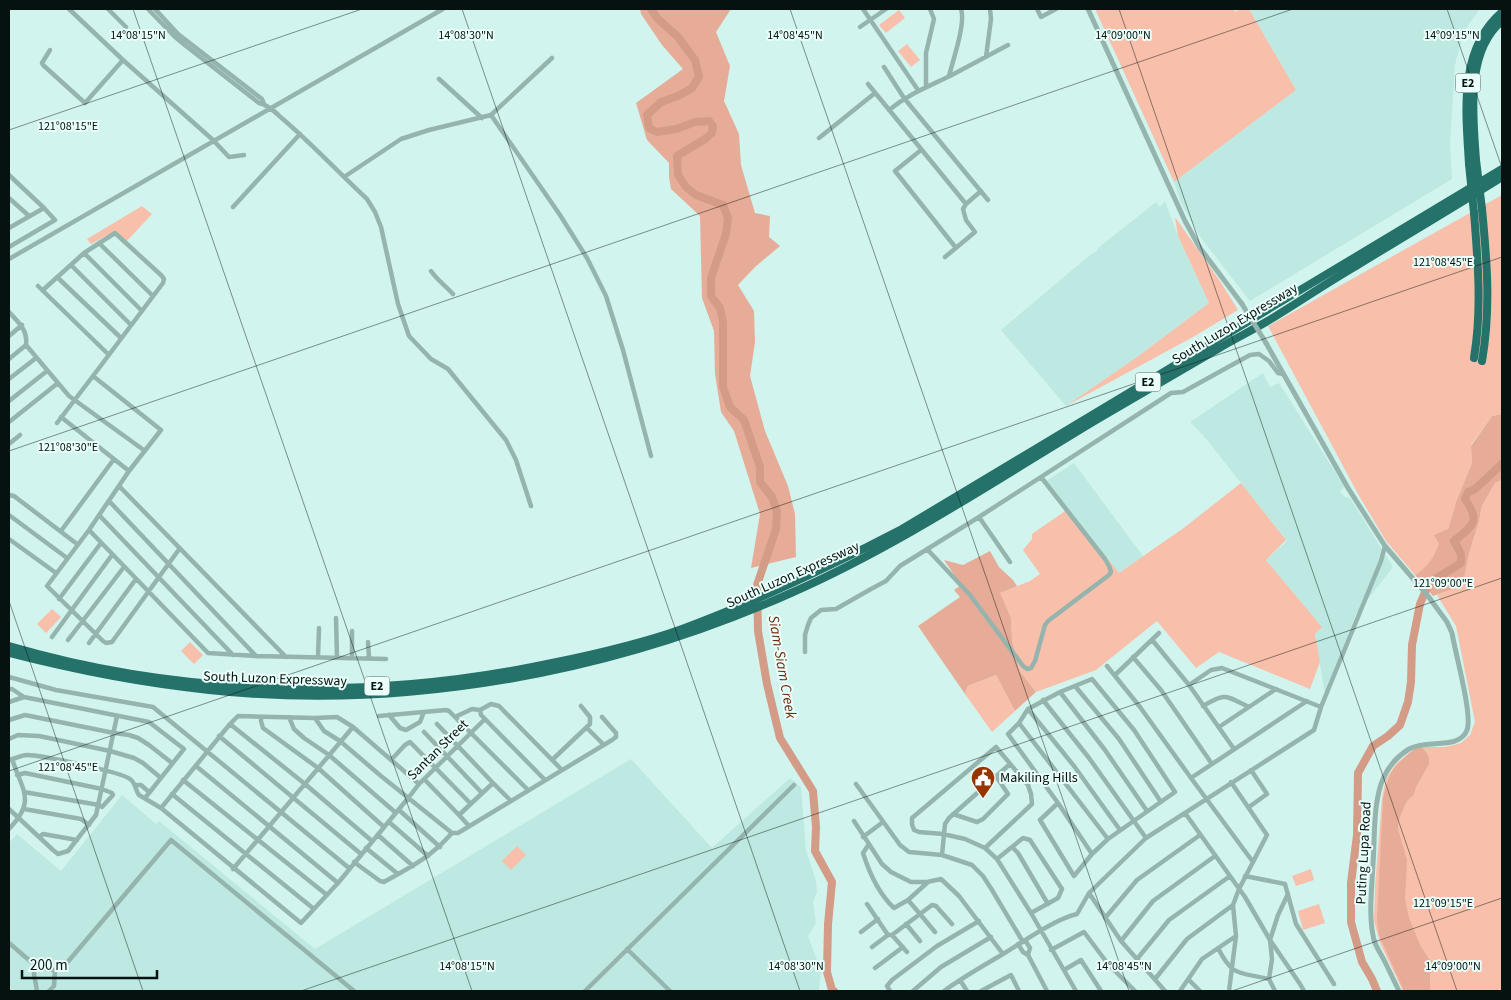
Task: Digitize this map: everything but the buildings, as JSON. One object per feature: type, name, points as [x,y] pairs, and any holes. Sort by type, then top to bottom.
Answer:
[{"type":"highway","name":"E2","points":[[1472,162],[1467,107],[1471,65],[1474,51],[1481,36],[1491,22],[1502,12]]},
{"type":"highway","points":[[1478,359],[1487,326],[1488,304],[1486,252],[1478,211],[1472,162],[1476,68],[1487,39],[1502,21]]},
{"type":"highway","name":"South Luzon Expressway","points":[[9,653],[49,664],[120,678],[212,691],[314,695],[368,694],[479,684],[568,667],[658,644],[739,611],[902,529],[1502,169]]},
{"type":"highway","name":"South Luzon Expressway","points":[[9,646],[126,674],[259,687],[315,688],[422,684],[479,677],[567,660],[663,635],[790,594],[904,536],[1102,417],[1266,322],[1502,176]]},
{"type":"street","points":[[69,9],[213,140],[229,157],[244,155]]},
{"type":"street","points":[[108,9],[126,27]]},
{"type":"street","points":[[148,9],[175,37],[259,102],[271,109],[300,134],[367,199],[375,212],[386,246],[398,304],[409,336],[431,359],[448,369],[506,440],[516,460],[531,506]]},
{"type":"street","points":[[155,9],[178,34],[262,99],[264,104]]},
{"type":"street","points":[[9,259],[443,9]]},
{"type":"street","points":[[863,9],[918,90]]},
{"type":"street","points":[[860,27],[886,9]]},
{"type":"street","points":[[926,87],[926,53],[934,18],[930,9]]},
{"type":"street","points":[[949,76],[961,28],[961,9]]},
{"type":"street","points":[[986,57],[991,18],[990,9]]},
{"type":"street","points":[[1038,9],[1041,17],[1056,9]]},
{"type":"street","points":[[944,991],[1041,931],[1070,915],[1077,914],[1088,893],[1146,838],[1314,730],[1321,707],[1381,561],[1385,546],[1348,488],[1242,304],[1200,248],[1185,221],[1088,9]]},
{"type":"street","points":[[889,110],[918,90],[1008,45]]},
{"type":"street","points":[[50,50],[42,63],[43,65],[86,104],[123,60]]},
{"type":"street","points":[[344,177],[400,140],[429,130],[492,115],[552,58]]},
{"type":"street","points":[[884,67],[904,98],[988,200]]},
{"type":"street","points":[[439,79],[482,118]]},
{"type":"street","points":[[868,84],[966,204]]},
{"type":"street","points":[[819,138],[875,93]]},
{"type":"street","points":[[492,115],[560,215],[587,258],[606,296],[620,340],[651,456]]},
{"type":"street","points":[[234,207],[300,134]]},
{"type":"street","points":[[921,150],[895,171],[956,248]]},
{"type":"street","points":[[9,175],[55,220],[9,247]]},
{"type":"street","points":[[945,257],[975,232],[966,220],[963,209],[981,191]]},
{"type":"street","points":[[9,198],[29,216]]},
{"type":"street","points":[[9,222],[11,227],[44,208]]},
{"type":"street","points":[[43,290],[84,254],[115,233],[164,279],[163,283],[56,423]]},
{"type":"street","points":[[99,243],[153,296]]},
{"type":"street","points":[[84,254],[142,311]]},
{"type":"street","points":[[71,265],[131,325]]},
{"type":"street","points":[[431,271],[453,294]]},
{"type":"street","points":[[58,277],[121,338]]},
{"type":"street","points":[[38,286],[109,355]]},
{"type":"street","points":[[9,312],[22,325],[26,334],[26,345],[74,400],[145,451]]},
{"type":"street","points":[[9,336],[22,325]]},
{"type":"street","points":[[9,359],[26,345]]},
{"type":"street","points":[[805,652],[805,635],[808,625],[811,618],[821,610],[836,609],[886,581],[900,566],[1171,393],[1183,392],[1192,388],[1250,355],[1259,354],[1269,361],[1278,373],[1283,374]]},
{"type":"street","points":[[9,379],[36,358]]},
{"type":"street","points":[[9,401],[47,371]]},
{"type":"street","points":[[93,376],[161,430],[129,471],[47,586],[96,634],[106,642],[114,640],[180,548]]},
{"type":"street","points":[[9,422],[58,383]]},
{"type":"street","points":[[61,417],[129,471]]},
{"type":"street","points":[[9,444],[20,435]]},
{"type":"street","points":[[61,531],[114,458]]},
{"type":"street","points":[[927,549],[970,595],[1023,666],[1027,669],[1031,668],[1048,621],[1111,572],[1105,559],[1041,477]]},
{"type":"street","points":[[119,486],[286,657]]},
{"type":"street","points":[[9,495],[14,496],[77,544]]},
{"type":"street","points":[[109,501],[256,656]]},
{"type":"street","points":[[9,515],[67,558]]},
{"type":"street","points":[[99,515],[233,655]]},
{"type":"street","points":[[979,517],[1010,562]]},
{"type":"street","points":[[88,530],[208,653],[386,659]]},
{"type":"street","points":[[9,539],[56,573]]},
{"type":"street","points":[[59,599],[102,543]]},
{"type":"street","name":"Puting Lupa Road","points":[[1385,546],[1448,622],[1452,633],[1469,722],[1465,734],[1460,739],[1452,742],[1415,746],[1398,757],[1389,768],[1376,801],[1371,909],[1372,929],[1374,942],[1399,991]]},
{"type":"street","points":[[52,637],[112,555]]},
{"type":"street","points":[[68,640],[124,567]]},
{"type":"street","points":[[89,643],[136,579]]},
{"type":"street","points":[[336,618],[337,658]]},
{"type":"street","points":[[318,658],[319,628]]},
{"type":"street","points":[[352,631],[352,658]]},
{"type":"street","points":[[1115,675],[1160,633]]},
{"type":"street","points":[[1152,641],[1188,685],[1234,749]]},
{"type":"street","points":[[368,642],[369,658]]},
{"type":"street","points":[[1133,657],[1161,690],[1212,764]]},
{"type":"street","points":[[1107,666],[1140,707],[1253,862]]},
{"type":"street","points":[[1188,685],[1211,670],[1222,668],[1321,707]]},
{"type":"street","points":[[9,677],[56,690],[153,707],[349,868]]},
{"type":"street","points":[[1058,803],[1040,820],[1074,876],[1092,854],[1108,839],[1175,792],[1134,730],[1092,679],[1060,692],[1028,709],[1019,723],[1008,734],[1058,803],[1092,854]]},
{"type":"street","points":[[1075,686],[1119,739],[1161,802]]},
{"type":"street","points":[[9,689],[24,697],[149,722],[184,749],[145,798]]},
{"type":"street","points":[[1219,728],[1276,689]]},
{"type":"street","points":[[1060,692],[1148,811]]},
{"type":"street","points":[[1203,706],[1218,697],[1226,696],[1248,707]]},
{"type":"street","points":[[9,702],[24,697]]},
{"type":"street","points":[[1043,700],[1089,758],[1146,838]]},
{"type":"street","points":[[1191,778],[1307,701]]},
{"type":"street","points":[[454,716],[472,709],[480,710],[491,704],[499,706],[562,770]]},
{"type":"street","points":[[552,760],[590,724],[591,720],[580,706]]},
{"type":"street","points":[[1028,709],[1074,766],[1120,830]]},
{"type":"street","points":[[480,710],[485,720],[545,780]]},
{"type":"street","points":[[379,716],[449,711],[528,790]]},
{"type":"street","points":[[389,715],[400,728],[406,730],[420,722],[424,712]]},
{"type":"street","points":[[9,720],[25,715],[129,735],[149,745],[172,764]]},
{"type":"street","points":[[9,809],[58,854],[68,851],[96,816],[117,716]]},
{"type":"street","points":[[160,808],[238,716],[337,717],[352,727],[419,784]]},
{"type":"street","points":[[262,717],[260,721],[262,728],[318,768],[384,827]]},
{"type":"street","points":[[290,717],[294,728],[299,733],[329,755],[440,847]]},
{"type":"street","points":[[315,718],[324,731],[340,741],[452,833],[458,833],[612,740],[617,735],[602,717]]},
{"type":"street","name":"Santan Street","points":[[233,869],[301,923],[338,883],[424,778],[485,720]]},
{"type":"street","points":[[1019,723],[1108,839]]},
{"type":"street","points":[[230,724],[372,841]]},
{"type":"street","points":[[437,724],[511,801]]},
{"type":"street","points":[[9,829],[24,809],[26,798],[10,760],[26,755],[122,774],[135,785],[139,795],[160,808],[233,869],[282,813],[352,727]]},
{"type":"street","points":[[587,728],[604,745]]},
{"type":"street","points":[[424,732],[482,793]]},
{"type":"street","points":[[9,739],[18,736],[39,736],[110,751],[134,758],[143,763],[160,778]]},
{"type":"street","points":[[220,736],[361,854]]},
{"type":"street","points":[[391,760],[405,744],[410,742],[471,804]]},
{"type":"street","points":[[985,848],[1032,804],[1028,785],[996,747],[912,818],[912,824],[914,830],[918,832],[943,834],[965,839],[985,848],[997,859],[1076,991]]},
{"type":"street","points":[[942,855],[945,824],[953,814],[1010,764]]},
{"type":"street","points":[[196,766],[338,883]]},
{"type":"street","points":[[1249,807],[1267,794],[1251,770]]},
{"type":"street","points":[[17,775],[25,773],[102,789],[113,795],[102,806],[24,792]]},
{"type":"street","points":[[953,814],[976,822],[983,819],[1008,794],[996,776]]},
{"type":"street","points":[[424,778],[469,826]]},
{"type":"street","points":[[184,780],[327,895]]},
{"type":"street","points":[[1229,991],[1236,936],[1233,905],[1267,834],[1231,782]]},
{"type":"street","points":[[459,815],[493,783]]},
{"type":"street","points":[[856,784],[900,845],[909,852],[942,855],[972,865],[992,890],[1022,942],[1030,948],[1028,955]]},
{"type":"street","points":[[135,785],[141,785],[148,792]]},
{"type":"street","points":[[585,991],[794,785]]},
{"type":"street","points":[[172,794],[314,909]]},
{"type":"street","points":[[24,809],[81,819],[89,825]]},
{"type":"street","points":[[1184,813],[1239,889],[1304,991]]},
{"type":"street","points":[[854,821],[882,864],[891,872],[910,882],[927,882],[941,879],[959,896],[979,920],[1003,954]]},
{"type":"street","points":[[389,822],[428,856]]},
{"type":"street","points":[[863,837],[883,822]]},
{"type":"street","points":[[354,862],[384,882],[428,856],[440,847],[452,833]]},
{"type":"street","points":[[39,837],[43,834],[77,840]]},
{"type":"street","points":[[378,835],[413,866]]},
{"type":"street","points":[[1106,918],[1137,880],[1200,835]]},
{"type":"street","points":[[997,859],[1023,838],[1030,840],[1062,889],[1058,898],[1031,914]]},
{"type":"street","points":[[9,942],[35,965],[47,970],[55,970],[66,964],[171,840],[354,991]]},
{"type":"street","points":[[869,844],[863,853],[867,867],[887,902],[894,908],[908,900],[927,882]]},
{"type":"street","points":[[1012,847],[1018,853],[1048,904]]},
{"type":"street","points":[[366,848],[398,874]]},
{"type":"street","points":[[1121,941],[1153,901],[1215,856]]},
{"type":"street","points":[[1137,958],[1169,920],[1230,876]]},
{"type":"street","points":[[1246,876],[1284,884],[1296,924],[1334,984]]},
{"type":"street","points":[[1088,893],[1121,941],[1165,991]]},
{"type":"street","points":[[1275,991],[1269,979],[1272,959],[1270,940],[1278,915],[1288,894]]},
{"type":"street","points":[[908,900],[935,932]]},
{"type":"street","points":[[867,904],[890,935],[905,950],[875,968]]},
{"type":"street","points":[[872,947],[934,904],[952,924]]},
{"type":"street","points":[[1155,979],[1187,939],[1233,905]]},
{"type":"street","points":[[861,932],[878,920]]},
{"type":"street","points":[[890,991],[887,986],[892,980],[938,946],[979,920]]},
{"type":"street","points":[[906,924],[920,941]]},
{"type":"street","points":[[1051,950],[1084,932],[1108,964],[1135,991]]},
{"type":"street","points":[[1180,991],[1202,959],[1236,936]]},
{"type":"street","points":[[913,991],[941,967],[991,937]]},
{"type":"street","points":[[1022,942],[1023,952],[1028,955],[1047,991]]},
{"type":"street","points":[[1218,948],[1224,960],[1232,969],[1241,974],[1269,979]]},
{"type":"street","points":[[627,949],[670,991]]},
{"type":"street","points":[[1064,970],[1081,960],[1101,991]]},
{"type":"street","points":[[35,965],[34,974],[37,991]]},
{"type":"street","points":[[49,991],[54,986],[55,970]]},
{"type":"street","points":[[981,991],[1010,975],[1019,991]]},
{"type":"street","points":[[960,980],[967,991]]},
{"type":"street","points":[[1188,980],[1200,991]]},
{"type":"shaded area","points":[[640,9],[731,9],[716,32],[730,66],[724,101],[739,134],[741,165],[755,213],[770,216],[769,237],[780,246],[755,267],[738,285],[754,311],[755,342],[750,376],[765,431],[788,486],[795,514],[796,557],[751,568],[760,514],[734,431],[721,412],[715,374],[714,331],[702,298],[700,216],[671,189],[669,163],[647,140],[636,103],[683,69],[662,45],[641,14]]},
{"type":"shaded area","points":[[1095,9],[1233,9],[1235,12],[1240,9],[1249,9],[1296,90],[1174,182]]},
{"type":"shaded area","points":[[1249,9],[1480,9],[1466,28],[1455,65],[1450,144],[1452,179],[1250,301],[1201,238],[1181,203],[1174,182],[1296,90]]},
{"type":"shaded area","points":[[899,10],[905,18],[886,33],[879,25]]},
{"type":"shaded area","points":[[907,44],[920,60],[911,67],[898,51]]},
{"type":"shaded area","points":[[1502,195],[1502,414],[1492,416],[1471,445],[1472,463],[1457,499],[1448,529],[1431,560],[1424,569],[1415,575],[1386,541],[1358,494],[1268,326]]},
{"type":"shaded area","points":[[1165,201],[1178,236],[1209,303],[1137,357],[1066,406],[1001,330],[1156,202],[1160,207]]},
{"type":"shaded area","points":[[142,206],[152,214],[127,241],[115,231],[91,244],[87,239]]},
{"type":"shaded area","points":[[1175,217],[1238,310],[1193,337],[1066,406],[1137,357],[1209,303],[1178,236]]},
{"type":"shaded area","points":[[1263,373],[1270,387],[1279,383],[1344,486],[1340,492],[1345,497],[1350,498],[1393,567],[1356,614],[1325,694],[1315,634],[1322,627],[1266,560],[1287,541],[1203,435],[1190,422]]},
{"type":"shaded area","points":[[1502,414],[1502,480],[1495,483],[1482,506],[1463,584],[1433,596],[1415,575],[1427,565],[1437,549],[1439,544],[1434,535],[1448,529],[1457,499],[1472,463],[1471,446],[1492,416]]},
{"type":"shaded area","points":[[1074,463],[1143,556],[1119,573],[1046,481]]},
{"type":"shaded area","points":[[1502,480],[1502,991],[1403,991],[1380,943],[1374,921],[1382,798],[1386,779],[1395,765],[1416,747],[1445,747],[1461,743],[1470,735],[1475,722],[1456,626],[1437,595],[1463,584],[1482,506],[1495,483]]},
{"type":"shaded area","points":[[1241,483],[1286,540],[1266,560],[1322,627],[1315,634],[1320,662],[1310,689],[1219,652],[1196,668],[1157,621],[1096,670],[1036,692],[1019,670],[1012,640],[1011,618],[999,593],[1030,581],[1040,574],[1023,550],[1032,539],[1032,534],[1068,509],[1119,573],[1185,527]]},
{"type":"shaded area","points":[[990,551],[999,567],[1017,586],[1000,593],[1011,618],[1012,640],[1019,670],[1036,692],[1015,711],[996,675],[968,686],[965,694],[918,626],[960,597],[954,590],[961,585],[944,560],[963,565]]},
{"type":"shaded area","points":[[52,609],[61,617],[46,633],[37,624]]},
{"type":"shaded area","points":[[190,642],[203,655],[194,664],[181,651]]},
{"type":"shaded area","points":[[996,675],[1015,711],[992,732],[965,694],[968,686]]},
{"type":"shaded area","points":[[1416,748],[1422,748],[1425,751],[1429,757],[1429,764],[1414,794],[1404,807],[1398,822],[1398,829],[1407,860],[1405,900],[1409,918],[1421,947],[1429,959],[1439,967],[1438,970],[1430,973],[1430,991],[1404,991],[1379,935],[1377,920],[1383,799],[1390,775],[1397,765]]},
{"type":"shaded area","points":[[631,759],[712,848],[790,778],[801,787],[806,850],[816,881],[817,892],[813,902],[816,923],[808,936],[821,971],[819,991],[9,991],[9,843],[17,834],[61,871],[122,795],[156,824],[159,821],[315,949]]},
{"type":"shaded area","points":[[517,846],[526,855],[511,870],[502,861]]},
{"type":"shaded area","points":[[1311,869],[1314,880],[1296,886],[1292,876]]},
{"type":"shaded area","points":[[1319,904],[1325,923],[1303,930],[1298,911]]},
{"type":"waterway","name":"Siam-Siam Creek","points":[[651,9],[657,18],[678,37],[695,60],[699,77],[692,88],[678,96],[661,102],[647,115],[649,128],[657,132],[676,129],[695,122],[709,121],[713,126],[712,133],[705,139],[677,156],[678,175],[686,187],[696,195],[723,205],[728,218],[726,234],[711,278],[711,296],[720,308],[723,322],[723,387],[730,407],[744,420],[760,467],[760,482],[772,497],[777,511],[776,529],[757,585],[758,631],[767,684],[780,738],[813,791],[816,827],[815,851],[832,882],[828,924],[827,972],[832,990],[834,991]]},
{"type":"waterway","points":[[1377,991],[1362,962],[1351,922],[1351,883],[1357,835],[1358,773],[1373,746],[1400,725],[1408,702],[1411,682],[1412,645],[1420,604],[1429,583],[1461,563],[1461,554],[1454,541],[1473,523],[1473,513],[1465,499],[1468,492],[1475,489],[1502,464]]},
{"type":"place","name":"Makiling Hills","points":[[983,799]]}]
